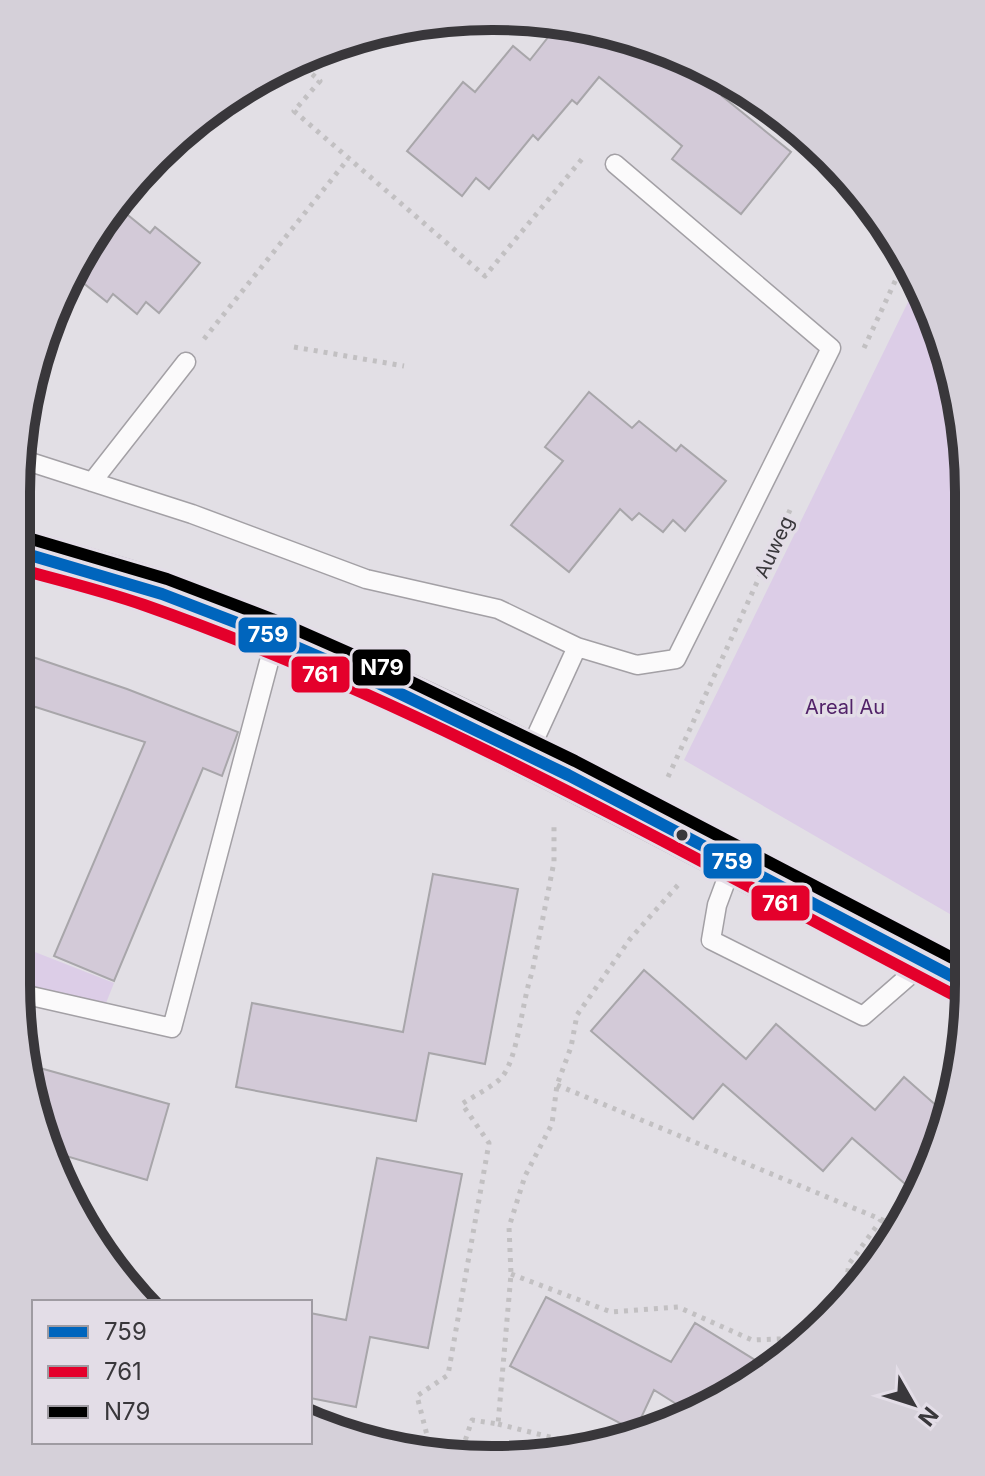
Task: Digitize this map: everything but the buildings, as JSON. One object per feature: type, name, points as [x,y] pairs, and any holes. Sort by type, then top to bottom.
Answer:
[{"type":"main road","points":[[30,555],[160,593],[424,704],[943,972]]},
{"type":"lane","points":[[31,462],[192,514],[366,579],[498,609],[577,647],[637,665],[676,659],[831,348],[615,164]]},
{"type":"lane","points":[[92,482],[186,362]]},
{"type":"lane","points":[[30,996],[172,1028],[275,639]]},
{"type":"lane","points":[[527,756],[577,647]]},
{"type":"lane","points":[[733,862],[717,905],[711,940],[863,1016],[943,972]]},
{"type":"path","points":[[307,69],[320,81],[294,111],[485,276],[593,146],[615,164]]},
{"type":"path","points":[[186,362],[348,159]]},
{"type":"path","points":[[858,362],[900,275]]},
{"type":"path","points":[[294,347],[404,366]]},
{"type":"path","name":"Auweg","points":[[648,818],[792,507]]},
{"type":"path","points":[[429,1441],[417,1396],[448,1375],[489,1143],[462,1104],[501,1078],[510,1064],[554,862],[554,822]]},
{"type":"path","points":[[498,1424],[511,1274],[509,1227],[525,1176],[552,1124],[557,1085],[571,1047],[577,1015],[630,939],[678,885]]},
{"type":"path","points":[[557,1085],[888,1223]]},
{"type":"path","points":[[846,1280],[849,1264],[881,1220]]},
{"type":"path","points":[[511,1274],[611,1312],[678,1307],[752,1340],[788,1339]]},
{"type":"path","points":[[464,1445],[472,1420],[563,1440]]},
{"type":"green space","name":"Areal Au","points":[[910,298],[920,316],[939,373],[954,462],[955,917],[684,760]]},
{"type":"green space","points":[[30,950],[114,983],[104,1008],[30,988]]},
{"type":"transit line","name":"N79","points":[[30,539],[167,579],[272,619],[374,664],[575,761],[955,959]]},
{"type":"transit line","name":"759","points":[[30,555],[162,594],[368,678],[568,775],[955,978]]},
{"type":"transit line","name":"761","points":[[30,572],[144,605],[353,688],[556,785],[954,995]]}]
